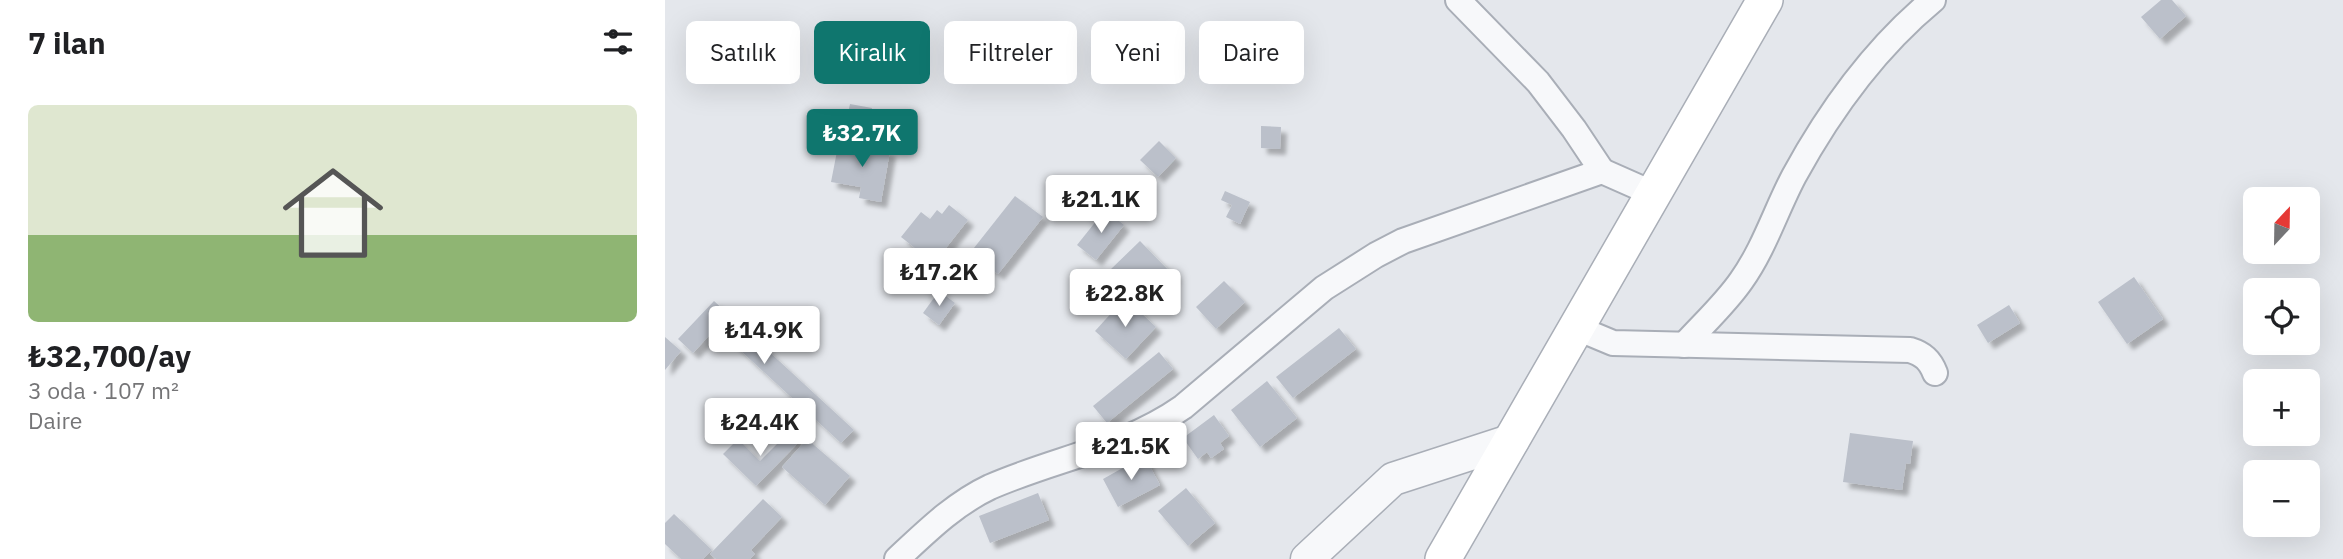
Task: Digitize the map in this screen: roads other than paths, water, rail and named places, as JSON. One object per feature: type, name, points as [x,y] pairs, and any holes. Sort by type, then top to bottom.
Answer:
[{"type":"main road","points":[[1443,559],[1765,0]]},
{"type":"street","points":[[1458,0],[1538,82],[1574,128],[1602,171],[1654,194]]},
{"type":"street","points":[[1684,345],[1740,282],[1760,248],[1794,177],[1830,117],[1893,35],[1933,0]]},
{"type":"street","points":[[897,559],[952,509],[989,488],[1114,444],[1162,422],[1324,288],[1375,255],[1403,241],[1602,171]]},
{"type":"street","points":[[1577,328],[1613,343],[1910,350],[1929,360],[1935,373]]},
{"type":"street","points":[[1307,559],[1394,479],[1513,440]]}]
